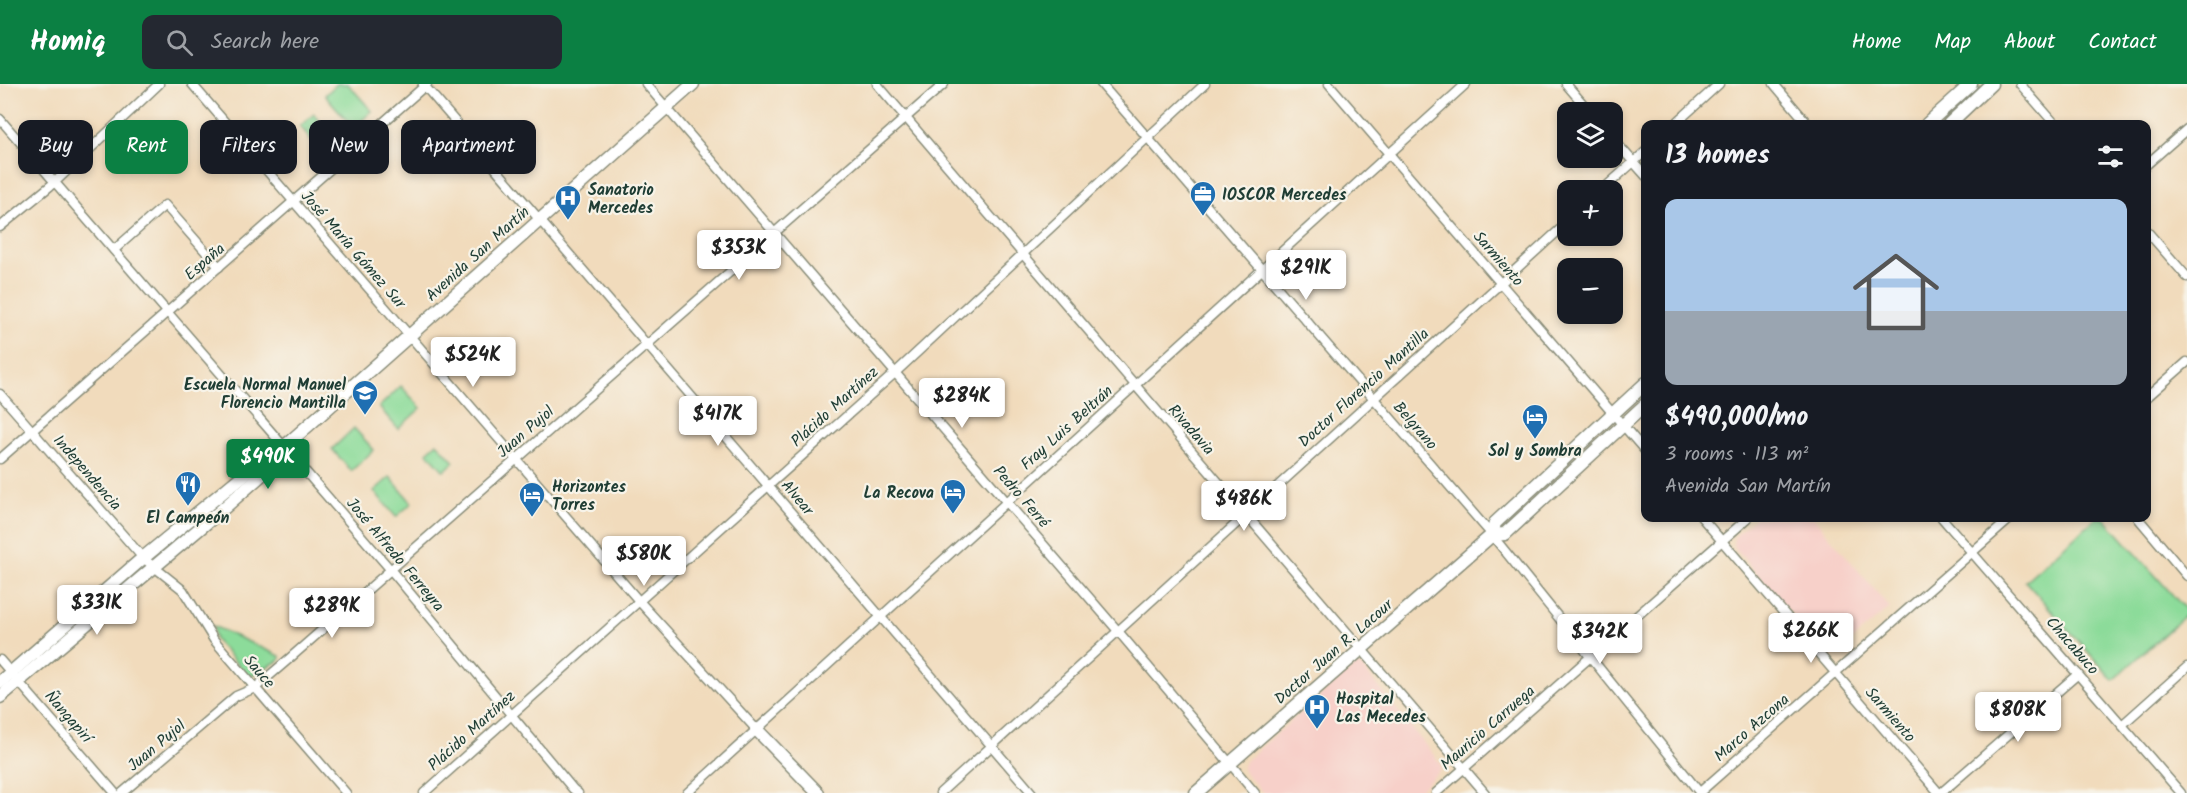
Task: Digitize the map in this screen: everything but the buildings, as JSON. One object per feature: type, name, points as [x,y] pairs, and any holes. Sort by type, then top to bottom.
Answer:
[{"type":"street","points":[[0,227],[55,182],[159,84]]},
{"type":"street","name":"José María Gómez Sur","points":[[192,84],[639,601],[756,729]]},
{"type":"street","name":"Pedro Ferré","points":[[646,84],[896,372],[1255,793]]},
{"type":"street","name":"Avenida San Martín","points":[[0,697],[15,677],[143,558],[258,463],[284,447],[693,84]]},
{"type":"street","name":"Rivadavia","points":[[877,84],[1485,793]]},
{"type":"street","name":"Juan Pujol","points":[[122,793],[236,696],[255,688],[944,84]]},
{"type":"street","name":"Belgrano","points":[[1101,84],[1492,535],[1700,793]]},
{"type":"street","name":"Plácido Martínez","points":[[424,793],[896,372],[1205,84]]},
{"type":"street","name":"Sarmiento","points":[[1329,84],[1641,446]]},
{"type":"street","name":"Fray Luis Beltrán","points":[[687,793],[1466,84]]},
{"type":"street","points":[[1566,84],[1581,102]]},
{"type":"street","points":[[1679,120],[1719,84]]},
{"type":"street","points":[[1774,84],[1805,120]]},
{"type":"street","points":[[1931,120],[1971,84]]},
{"type":"street","points":[[1953,120],[1991,84]]},
{"type":"street","points":[[2020,84],[2052,120]]},
{"type":"street","name":"España","points":[[0,459],[425,85]]},
{"type":"street","name":"Alvear","points":[[425,85],[1032,793]]},
{"type":"street","name":"José Alfredo Ferreyra","points":[[0,119],[390,569],[510,715],[578,793]]},
{"type":"street","points":[[2151,161],[2187,129]]},
{"type":"street","points":[[1623,151],[1641,171]]},
{"type":"street","points":[[1613,180],[1641,155]]},
{"type":"street","points":[[114,250],[165,205],[219,267]]},
{"type":"street","name":"Doctor Florencio Mantilla","points":[[940,793],[1557,232]]},
{"type":"street","points":[[2151,236],[2187,277]]},
{"type":"street","points":[[2151,394],[2187,362]]},
{"type":"street","points":[[1641,389],[1495,524],[1492,535],[1504,534],[1641,408]]},
{"type":"street","name":"Independencia","points":[[0,394],[154,568]]},
{"type":"street","name":"Avenida San Martín","points":[[0,682],[15,677],[154,568],[267,470],[284,447]]},
{"type":"street","name":"Sarmiento","points":[[1706,522],[1940,793]]},
{"type":"street","name":"Mauricio Carruega","points":[[1436,793],[1743,522]]},
{"type":"street","name":"Chacabuco","points":[[1946,522],[2181,793]]},
{"type":"street","name":"Marco Azcona","points":[[1700,793],[2006,522]]},
{"type":"street","points":[[2141,522],[2186,574]]},
{"type":"street","name":"Doctor Juan R. Lacour","points":[[1196,793],[1492,535]]},
{"type":"street","name":"Sauce","points":[[154,568],[183,590],[214,640],[346,793]]},
{"type":"street","name":"Ñangapirí","points":[[0,660],[115,793]]},
{"type":"street","points":[[2122,725],[2187,667]]},
{"type":"street","points":[[1940,793],[2078,674]]},
{"type":"street","points":[[756,729],[818,793]]},
{"type":"shaded area","points":[[1751,522],[1817,522],[1890,608],[1830,658],[1733,546],[1734,537]]},
{"type":"shaded area","points":[[1356,665],[1362,667],[1441,764],[1441,770],[1416,793],[1263,793],[1242,769],[1245,761]]},
{"type":"green space","points":[[337,84],[348,84],[372,111],[362,120],[347,120],[325,95]]},
{"type":"green space","points":[[314,114],[319,120],[309,120],[309,137],[300,126]]},
{"type":"green space","points":[[401,386],[421,408],[398,429],[379,407]]},
{"type":"green space","points":[[354,428],[374,450],[351,471],[332,449]]},
{"type":"green space","points":[[437,443],[454,462],[444,471],[427,452]]},
{"type":"green space","points":[[390,477],[412,503],[396,517],[374,491]]},
{"type":"green space","points":[[2091,522],[2108,522],[2187,611],[2187,614],[2113,680],[2025,581]]},
{"type":"green space","points":[[213,626],[280,656],[280,660],[249,677],[215,640]]},
{"type":"place","name":"IOSCOR Mercedes","points":[[1203,217]]},
{"type":"place","name":"Sanatorio Mercedes","points":[[568,221]]},
{"type":"place","name":"Escuela Normal Manuel Florencio Mantilla","points":[[365,416]]},
{"type":"place","name":"Sol y Sombra","points":[[1535,440]]},
{"type":"place","name":"El Campeón","points":[[188,507]]},
{"type":"place","name":"La Recova","points":[[953,515]]},
{"type":"place","name":"Horizontes Torres","points":[[532,518]]},
{"type":"place","name":"Hospital Las Mecedes","points":[[1317,730]]}]
